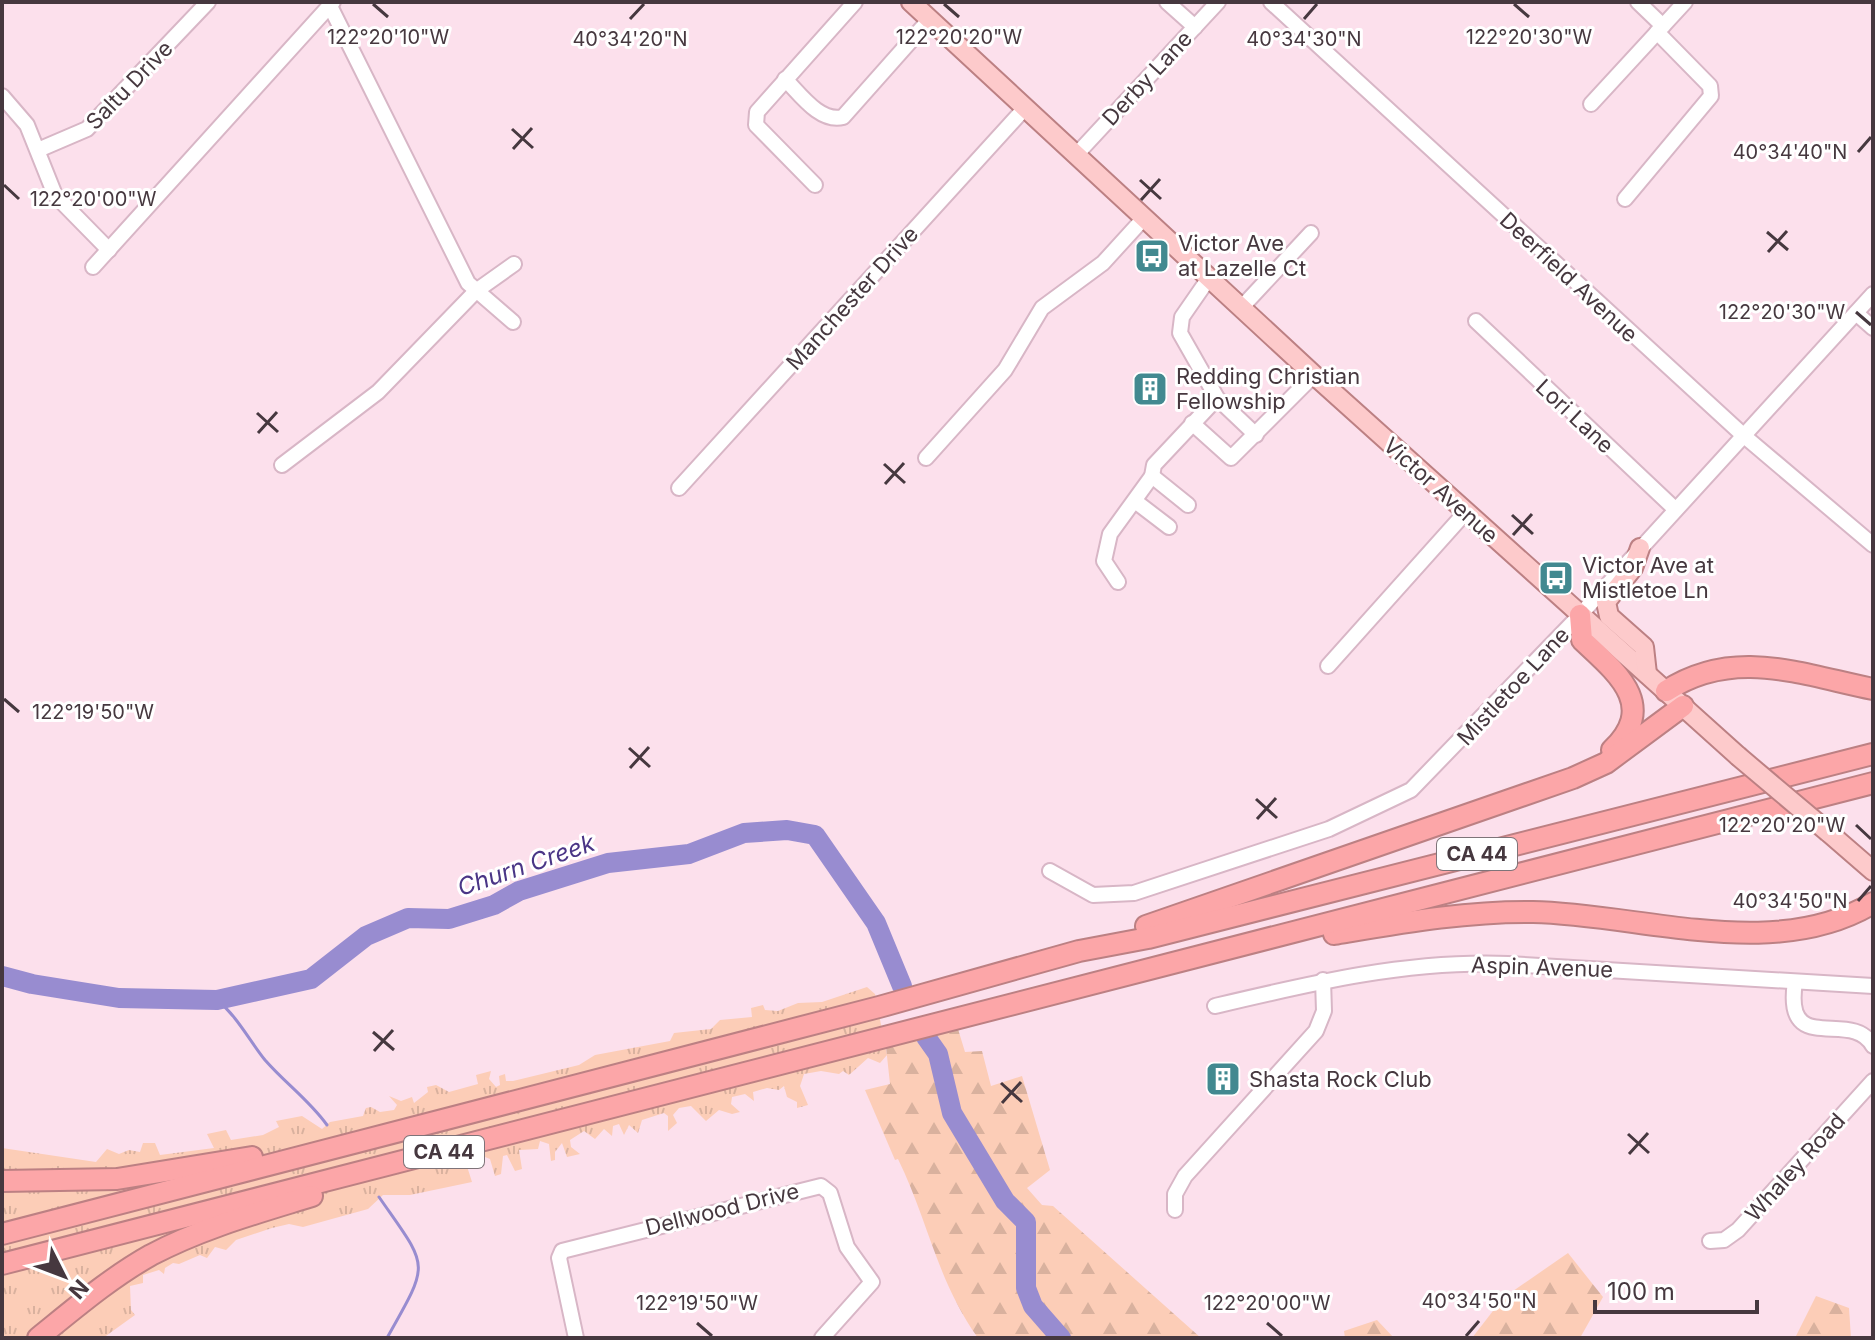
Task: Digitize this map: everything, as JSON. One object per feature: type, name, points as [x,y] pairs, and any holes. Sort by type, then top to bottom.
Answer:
[{"type":"highway","points":[[1573,778],[1624,738],[1633,715],[1625,681],[1580,636],[1580,615]]},
{"type":"highway","points":[[1666,691],[1694,675],[1732,665],[1873,689]]},
{"type":"highway","points":[[1079,951],[1101,939],[1265,887],[1573,778],[1606,763],[1683,706]]},
{"type":"highway","name":"CA 44","points":[[2,1234],[879,1007],[1079,951],[1148,938],[1873,754]]},
{"type":"highway","name":"CA 44","points":[[2,1264],[1873,783]]},
{"type":"highway","points":[[1258,942],[1287,942],[1432,918],[1516,912],[1777,933],[1831,923],[1873,903]]},
{"type":"highway","points":[[2,1181],[106,1180],[299,1150],[327,1149]]},
{"type":"highway","points":[[38,1338],[116,1277],[169,1246],[212,1227],[330,1190],[399,1164]]},
{"type":"main road","name":"Victor Avenue","points":[[912,2],[1465,513],[1738,756],[1873,871]]},
{"type":"main road","points":[[1640,548],[1633,568],[1606,602],[1609,616],[1644,647],[1647,674]]},
{"type":"street","name":"Saltu Drive","points":[[38,150],[87,129],[208,2]]},
{"type":"street","points":[[815,185],[756,125],[757,112],[855,2]]},
{"type":"street","points":[[1167,2],[1195,27]]},
{"type":"street","name":"Derby Lane","points":[[1076,155],[1218,2]]},
{"type":"street","name":"Deerfield Avenue","points":[[1271,2],[1743,435],[1873,545]]},
{"type":"street","points":[[1625,199],[1711,96],[1710,86],[1638,2]]},
{"type":"street","points":[[1591,104],[1685,2]]},
{"type":"street","points":[[93,267],[332,4],[468,283],[513,322]]},
{"type":"street","points":[[785,79],[820,114],[834,120],[843,117],[930,19]]},
{"type":"street","points":[[2,96],[27,125],[45,175],[59,201],[109,250]]},
{"type":"street","name":"Manchester Drive","points":[[679,488],[1025,108]]},
{"type":"street","points":[[926,458],[1005,370],[1042,308],[1103,263],[1144,218]]},
{"type":"street","points":[[1241,308],[1311,233]]},
{"type":"street","points":[[282,465],[378,392],[476,291],[514,264]]},
{"type":"street","points":[[1209,278],[1182,317],[1180,333],[1217,398],[1256,435]]},
{"type":"street","name":"Mistletoe Lane","points":[[1050,871],[1093,895],[1134,893],[1329,829],[1411,790],[1580,615],[1873,294]]},
{"type":"street","points":[[1856,313],[1873,328]]},
{"type":"street","name":"Lori Lane","points":[[1476,321],[1675,509]]},
{"type":"street","points":[[1192,423],[1231,458],[1314,375]]},
{"type":"street","points":[[1118,582],[1104,561],[1110,534],[1152,476],[1154,465],[1217,398]]},
{"type":"street","points":[[1152,476],[1188,505]]},
{"type":"street","points":[[1135,501],[1169,527]]},
{"type":"street","points":[[1328,666],[1465,513]]},
{"type":"street","name":"Aspin Avenue","points":[[1215,1006],[1323,980],[1384,970],[1498,963],[1873,986]]},
{"type":"street","points":[[1175,1210],[1175,1194],[1185,1176],[1316,1031],[1324,1011],[1323,980]]},
{"type":"street","points":[[1795,982],[1793,1005],[1801,1021],[1816,1028],[1849,1030],[1867,1038],[1873,1046]]},
{"type":"street","name":"Whaley Road","points":[[1710,1241],[1724,1240],[1738,1230],[1873,1081]]},
{"type":"street","name":"Dellwood Drive","points":[[576,1338],[559,1258],[562,1251],[821,1186],[830,1193],[847,1247],[872,1282],[822,1338]]},
{"type":"green space","points":[[867,987],[875,994],[887,1055],[880,1063],[868,1058],[849,1075],[843,1071],[839,1074],[821,1071],[804,1074],[800,1086],[808,1105],[797,1108],[797,1102],[787,1097],[784,1086],[779,1090],[767,1088],[753,1092],[754,1101],[745,1094],[732,1097],[731,1104],[740,1112],[732,1114],[719,1110],[706,1121],[691,1106],[679,1108],[673,1115],[677,1123],[668,1131],[668,1116],[664,1113],[642,1120],[638,1133],[629,1125],[624,1135],[619,1124],[613,1126],[612,1136],[604,1129],[595,1139],[584,1131],[570,1140],[571,1147],[580,1154],[567,1157],[562,1143],[555,1152],[555,1160],[551,1161],[549,1144],[540,1141],[538,1149],[519,1150],[522,1169],[515,1171],[507,1155],[503,1156],[501,1174],[495,1176],[490,1159],[480,1155],[465,1160],[472,1182],[410,1195],[383,1195],[368,1209],[303,1227],[289,1224],[272,1228],[236,1240],[226,1250],[215,1247],[207,1258],[200,1255],[179,1264],[173,1263],[165,1268],[164,1274],[159,1270],[143,1275],[143,1283],[130,1286],[131,1310],[135,1315],[103,1338],[2,1338],[2,1148],[96,1162],[107,1149],[119,1154],[129,1150],[140,1152],[143,1143],[155,1143],[160,1155],[214,1148],[207,1134],[226,1130],[231,1140],[263,1135],[279,1127],[276,1121],[302,1116],[322,1129],[330,1122],[363,1116],[366,1108],[380,1112],[394,1110],[397,1105],[389,1096],[401,1101],[412,1097],[414,1103],[428,1092],[427,1087],[436,1085],[449,1092],[478,1084],[476,1075],[491,1071],[489,1079],[496,1087],[500,1085],[499,1076],[505,1074],[506,1081],[513,1081],[579,1065],[595,1055],[670,1041],[674,1033],[711,1029],[720,1020],[752,1017],[751,1008],[763,1005],[765,1010],[778,1011],[798,1003],[822,1002]]},
{"type":"green space","points":[[958,1029],[965,1052],[982,1051],[991,1086],[1022,1076],[1050,1170],[1027,1188],[1042,1205],[1053,1206],[1201,1338],[978,1338],[952,1295],[908,1182],[898,1159],[895,1160],[865,1090],[890,1084],[886,1047]]},
{"type":"green space","points":[[1568,1253],[1603,1297],[1580,1338],[1472,1338],[1503,1298]]},
{"type":"green space","points":[[1816,1296],[1849,1308],[1851,1338],[1795,1338]]},
{"type":"green space","points":[[1377,1320],[1394,1338],[1345,1338],[1344,1331]]},
{"type":"waterway","name":"Churn Creek","points":[[2,976],[119,998],[217,1000],[311,979],[366,936],[408,918],[449,919],[494,905],[519,891],[608,863],[689,854],[744,833],[787,830],[815,835],[876,923],[902,986]]},
{"type":"waterway","points":[[217,1000],[237,1021],[265,1060],[327,1125]]},
{"type":"waterway","name":"Churn Creek","points":[[926,1037],[938,1054],[952,1113],[1005,1201],[1026,1222],[1026,1288],[1033,1306],[1061,1338]]},
{"type":"waterway","points":[[379,1197],[408,1238],[418,1265],[411,1293],[387,1338]]},
{"type":"place","name":"Victor Ave at Lazelle Ct","points":[[1152,256]]},
{"type":"place","name":"Redding Christian Fellowship","points":[[1150,389]]},
{"type":"place","name":"Victor Ave at Mistletoe Ln","points":[[1556,578]]},
{"type":"place","name":"Shasta Rock Club","points":[[1223,1079]]}]
